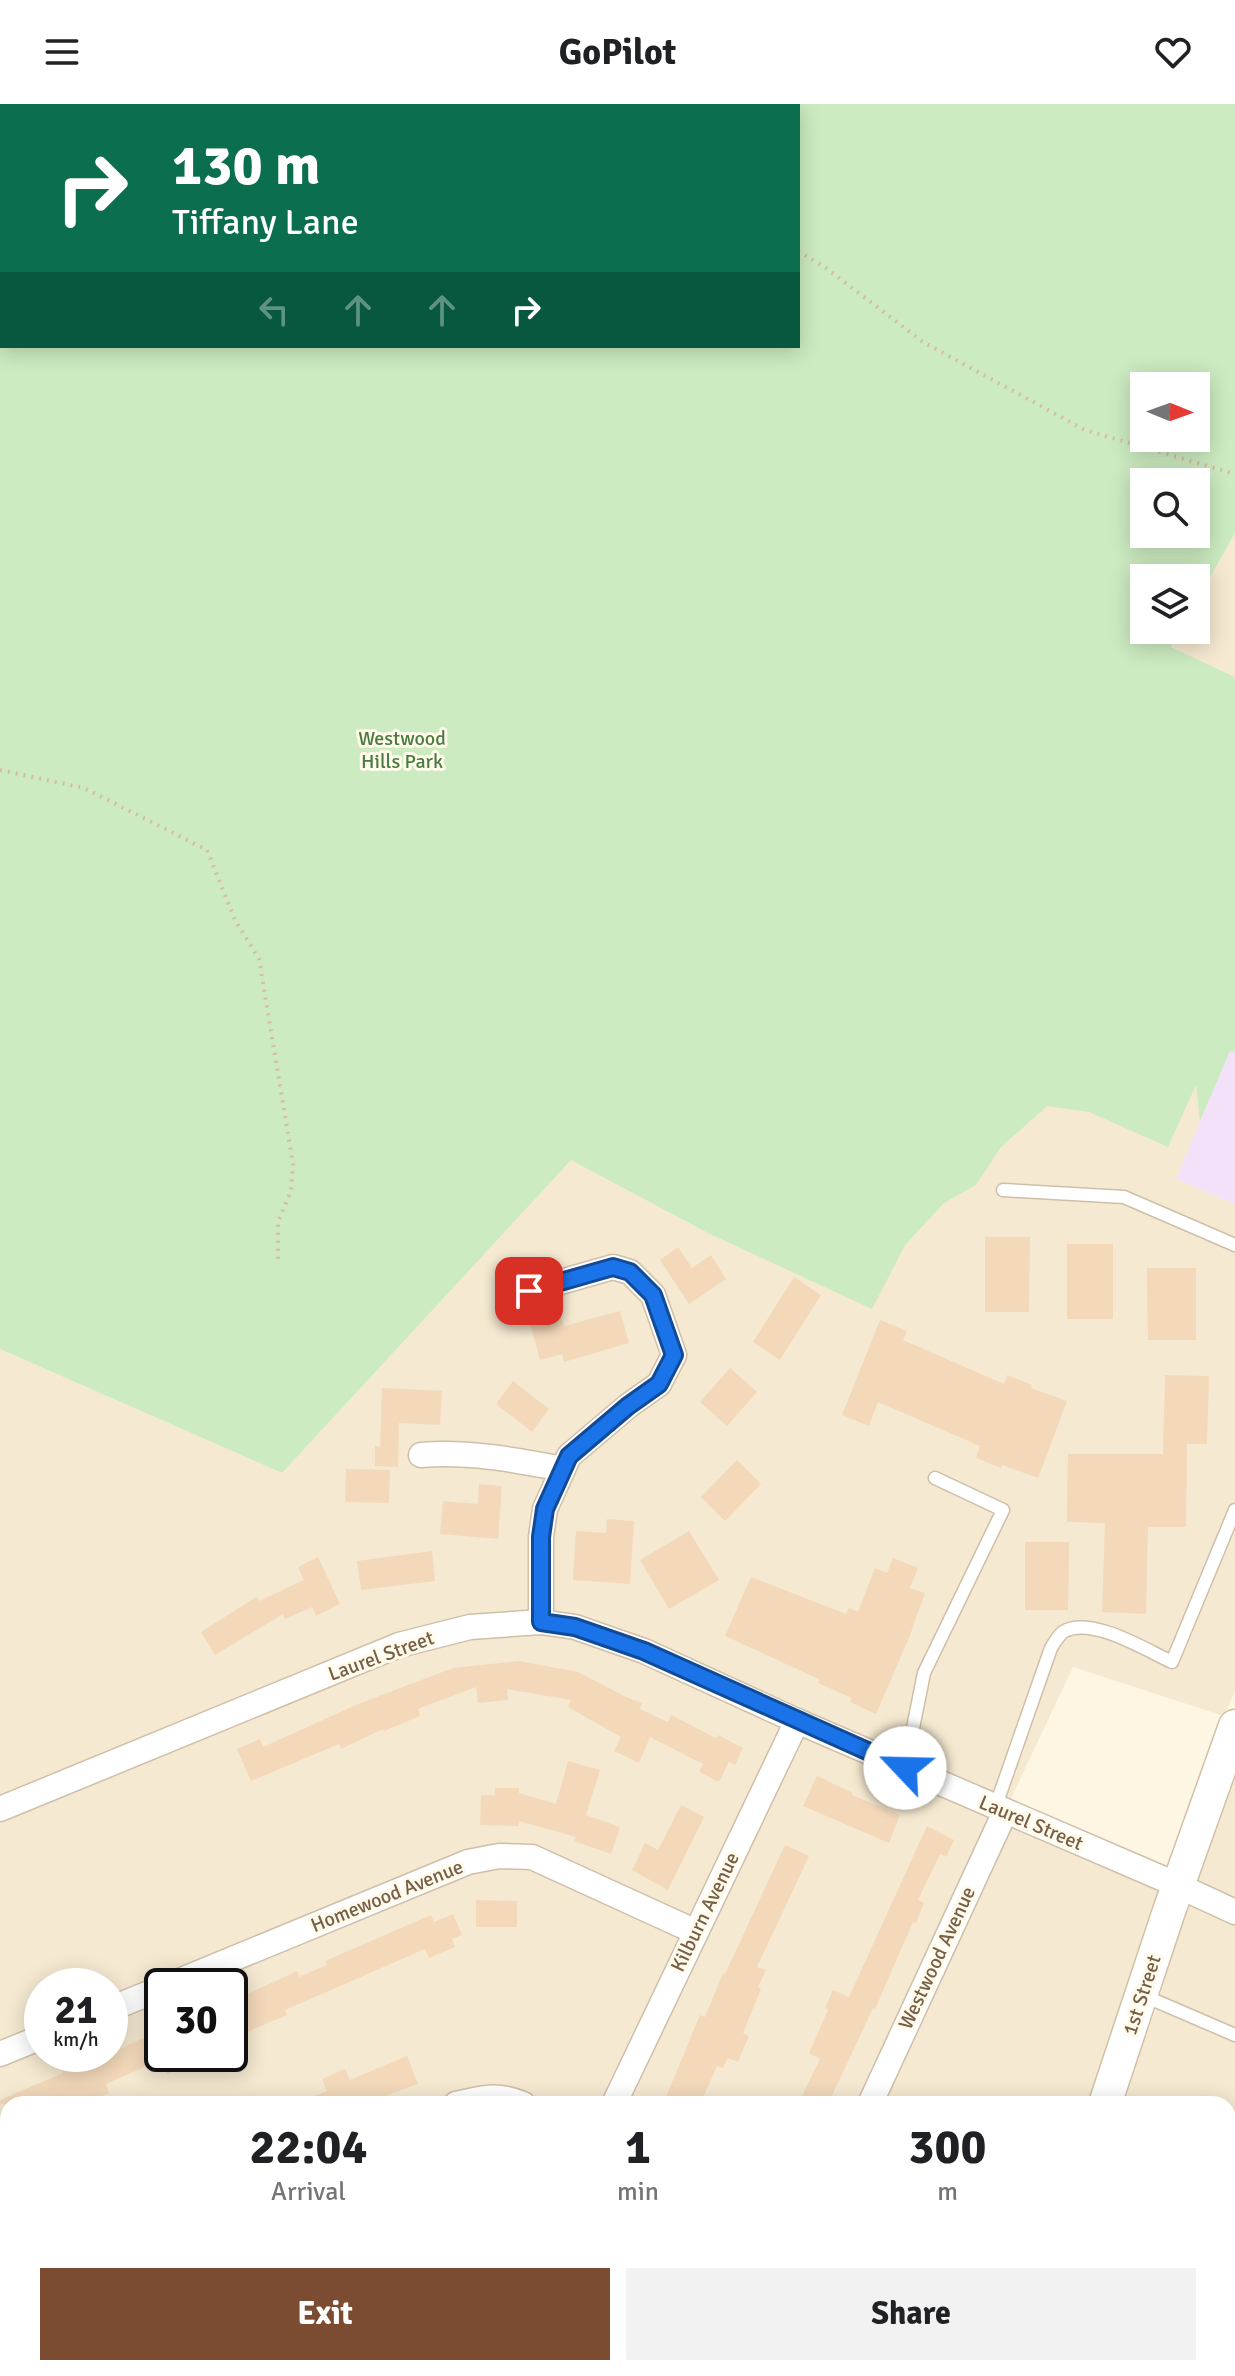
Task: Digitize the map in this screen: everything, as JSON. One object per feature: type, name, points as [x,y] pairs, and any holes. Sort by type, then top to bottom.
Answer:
[{"type":"main road","name":"1st Street","points":[[1108,2096],[1142,1995],[1172,1882],[1235,1726]]},
{"type":"street","points":[[529,1291],[613,1267],[630,1272],[653,1295],[674,1355],[659,1384],[569,1456],[545,1509],[541,1537],[541,1622]]},
{"type":"street","points":[[421,1455],[452,1453],[563,1469]]},
{"type":"street","name":"Laurel Street","points":[[0,1809],[399,1645],[470,1627],[541,1622],[575,1627],[644,1651],[1235,1912]]},
{"type":"street","name":"Kilburn Avenue","points":[[618,2096],[797,1721]]},
{"type":"street","name":"Westwood Avenue","points":[[874,2096],[1000,1810]]},
{"type":"street","name":"Homewood Avenue","points":[[211,1968],[468,1862],[499,1856],[532,1857],[696,1932]]},
{"type":"street","points":[[0,2054],[24,2044]]},
{"type":"lane","points":[[1003,1190],[1124,1197],[1235,1245]]},
{"type":"lane","points":[[905,1768],[924,1673],[1003,1510],[935,1478]]},
{"type":"lane","points":[[1000,1810],[1051,1648],[1061,1633],[1074,1628],[1103,1630],[1172,1662],[1235,1510]]},
{"type":"lane","points":[[1142,1995],[1235,2035]]},
{"type":"path","points":[[800,252],[826,268],[923,342],[1085,430],[1235,474]]},
{"type":"path","points":[[0,770],[84,788],[207,850],[235,920],[259,959],[293,1164],[291,1191],[278,1222],[278,1259]]},
{"type":"shaded area","points":[[1235,533],[1235,677],[1171,647],[1173,644],[1210,644],[1210,577]]},
{"type":"shaded area","points":[[1038,976],[1230,1050],[1176,1179],[1235,1204],[1235,1691],[1224,1716],[1073,1667],[1005,1811],[1166,1880],[1096,2096],[0,2096],[0,1349],[282,1473],[571,1159],[706,1232]]},
{"type":"shaded area","points":[[1230,1050],[1235,1052],[1235,1204],[1176,1179]]},
{"type":"shaded area","points":[[1235,1776],[1235,2096],[1123,2096],[1159,2001],[1181,1920]]},
{"type":"green space","name":"Westwood Hills Park","points":[[800,104],[1235,104],[1235,533],[1210,577],[1210,564],[1130,564],[1130,644],[1173,644],[1171,647],[1235,677],[1235,1052],[1230,1051],[1200,1121],[1196,1085],[1168,1147],[1089,1112],[1047,1106],[1001,1147],[976,1185],[944,1203],[905,1245],[872,1309],[706,1232],[571,1160],[282,1473],[0,1349],[0,348],[800,348]]},
{"type":"building","points":[[985,1237],[1030,1237],[1029,1312],[985,1312]]},
{"type":"building","points":[[1067,1244],[1113,1244],[1113,1319],[1067,1319]]},
{"type":"building","points":[[678,1247],[692,1268],[711,1255],[726,1279],[689,1304],[660,1260]]},
{"type":"building","points":[[1147,1268],[1196,1268],[1196,1340],[1148,1340]]},
{"type":"building","points":[[794,1277],[821,1295],[780,1360],[753,1342]]},
{"type":"building","points":[[558,1303],[564,1326],[620,1311],[629,1343],[564,1362],[562,1354],[540,1360],[527,1312]]},
{"type":"building","points":[[880,1320],[907,1331],[903,1340],[1004,1384],[1007,1375],[1067,1401],[1038,1478],[976,1458],[980,1446],[878,1402],[869,1426],[842,1415]]},
{"type":"building","points":[[730,1368],[757,1392],[727,1426],[700,1402]]},
{"type":"building","points":[[1165,1375],[1209,1376],[1207,1444],[1187,1444],[1186,1527],[1148,1527],[1146,1614],[1102,1612],[1105,1523],[1067,1522],[1068,1454],[1163,1454]]},
{"type":"building","points":[[513,1381],[549,1409],[532,1432],[496,1404]]},
{"type":"building","points":[[382,1388],[442,1391],[440,1425],[399,1423],[398,1467],[375,1466],[375,1446],[380,1447]]},
{"type":"building","points":[[737,1460],[761,1484],[725,1521],[701,1497]]},
{"type":"building","points":[[346,1469],[390,1470],[389,1503],[345,1502]]},
{"type":"building","points":[[479,1484],[502,1486],[498,1539],[440,1534],[443,1501],[478,1504]]},
{"type":"building","points":[[607,1519],[634,1521],[630,1584],[573,1580],[576,1531],[606,1533]]},
{"type":"building","points":[[689,1531],[719,1580],[669,1609],[640,1560]]},
{"type":"building","points":[[1025,1542],[1069,1542],[1068,1610],[1025,1610]]},
{"type":"building","points":[[432,1551],[435,1581],[361,1590],[357,1561]]},
{"type":"building","points":[[318,1557],[340,1604],[316,1616],[312,1607],[285,1619],[283,1614],[215,1655],[201,1632],[256,1597],[259,1601],[304,1580],[298,1567]]},
{"type":"building","points":[[893,1558],[918,1568],[910,1588],[925,1593],[876,1714],[850,1702],[852,1698],[818,1683],[819,1679],[725,1636],[751,1577],[846,1614],[849,1608],[858,1612],[875,1568],[887,1573]]},
{"type":"building","points":[[519,1661],[578,1672],[642,1703],[640,1709],[668,1722],[671,1715],[743,1748],[735,1765],[729,1762],[719,1782],[699,1772],[703,1764],[650,1737],[639,1763],[614,1751],[621,1737],[568,1707],[571,1700],[507,1689],[508,1700],[478,1703],[476,1687],[418,1709],[420,1716],[341,1749],[339,1744],[251,1781],[237,1749],[260,1739],[263,1747],[358,1704],[453,1668]]},
{"type":"building","points":[[568,1761],[600,1770],[586,1815],[620,1827],[611,1854],[574,1841],[576,1837],[519,1821],[519,1826],[480,1825],[481,1795],[495,1795],[495,1788],[519,1788],[519,1793],[556,1804]]},
{"type":"building","points":[[817,1776],[900,1815],[889,1843],[803,1806]]},
{"type":"building","points":[[681,1805],[704,1817],[668,1890],[632,1870],[645,1843],[658,1850]]},
{"type":"building","points":[[927,1826],[954,1840],[946,1857],[940,1854],[918,1900],[924,1903],[916,1923],[913,1922],[832,2096],[802,2096],[820,2059],[809,2053],[828,2010],[825,2008],[833,1990],[849,1997]]},
{"type":"building","points":[[785,1845],[809,1856],[757,1967],[766,1970],[743,2033],[749,2036],[738,2062],[728,2058],[723,2068],[717,2066],[704,2096],[666,2096],[700,2015],[705,2017]]},
{"type":"building","points":[[476,1900],[517,1901],[517,1927],[476,1927]]},
{"type":"building","points":[[453,1914],[462,1935],[452,1939],[455,1947],[429,1958],[425,1949],[285,2010],[287,2015],[248,2031],[248,1994],[297,1971],[299,1977],[327,1965],[325,1961],[431,1915],[434,1922]]},
{"type":"building","points":[[143,2038],[144,2067],[106,2084],[109,2093],[102,2096],[9,2096],[62,2072],[128,2072],[128,2045]]},
{"type":"building","points":[[407,2056],[418,2084],[385,2096],[315,2096],[327,2091],[322,2079],[345,2069],[350,2080]]},
{"type":"route","points":[[529,1291],[613,1267],[630,1272],[653,1295],[674,1355],[659,1384],[569,1456],[545,1509],[541,1537],[541,1622],[575,1627],[644,1651],[905,1768]]}]
